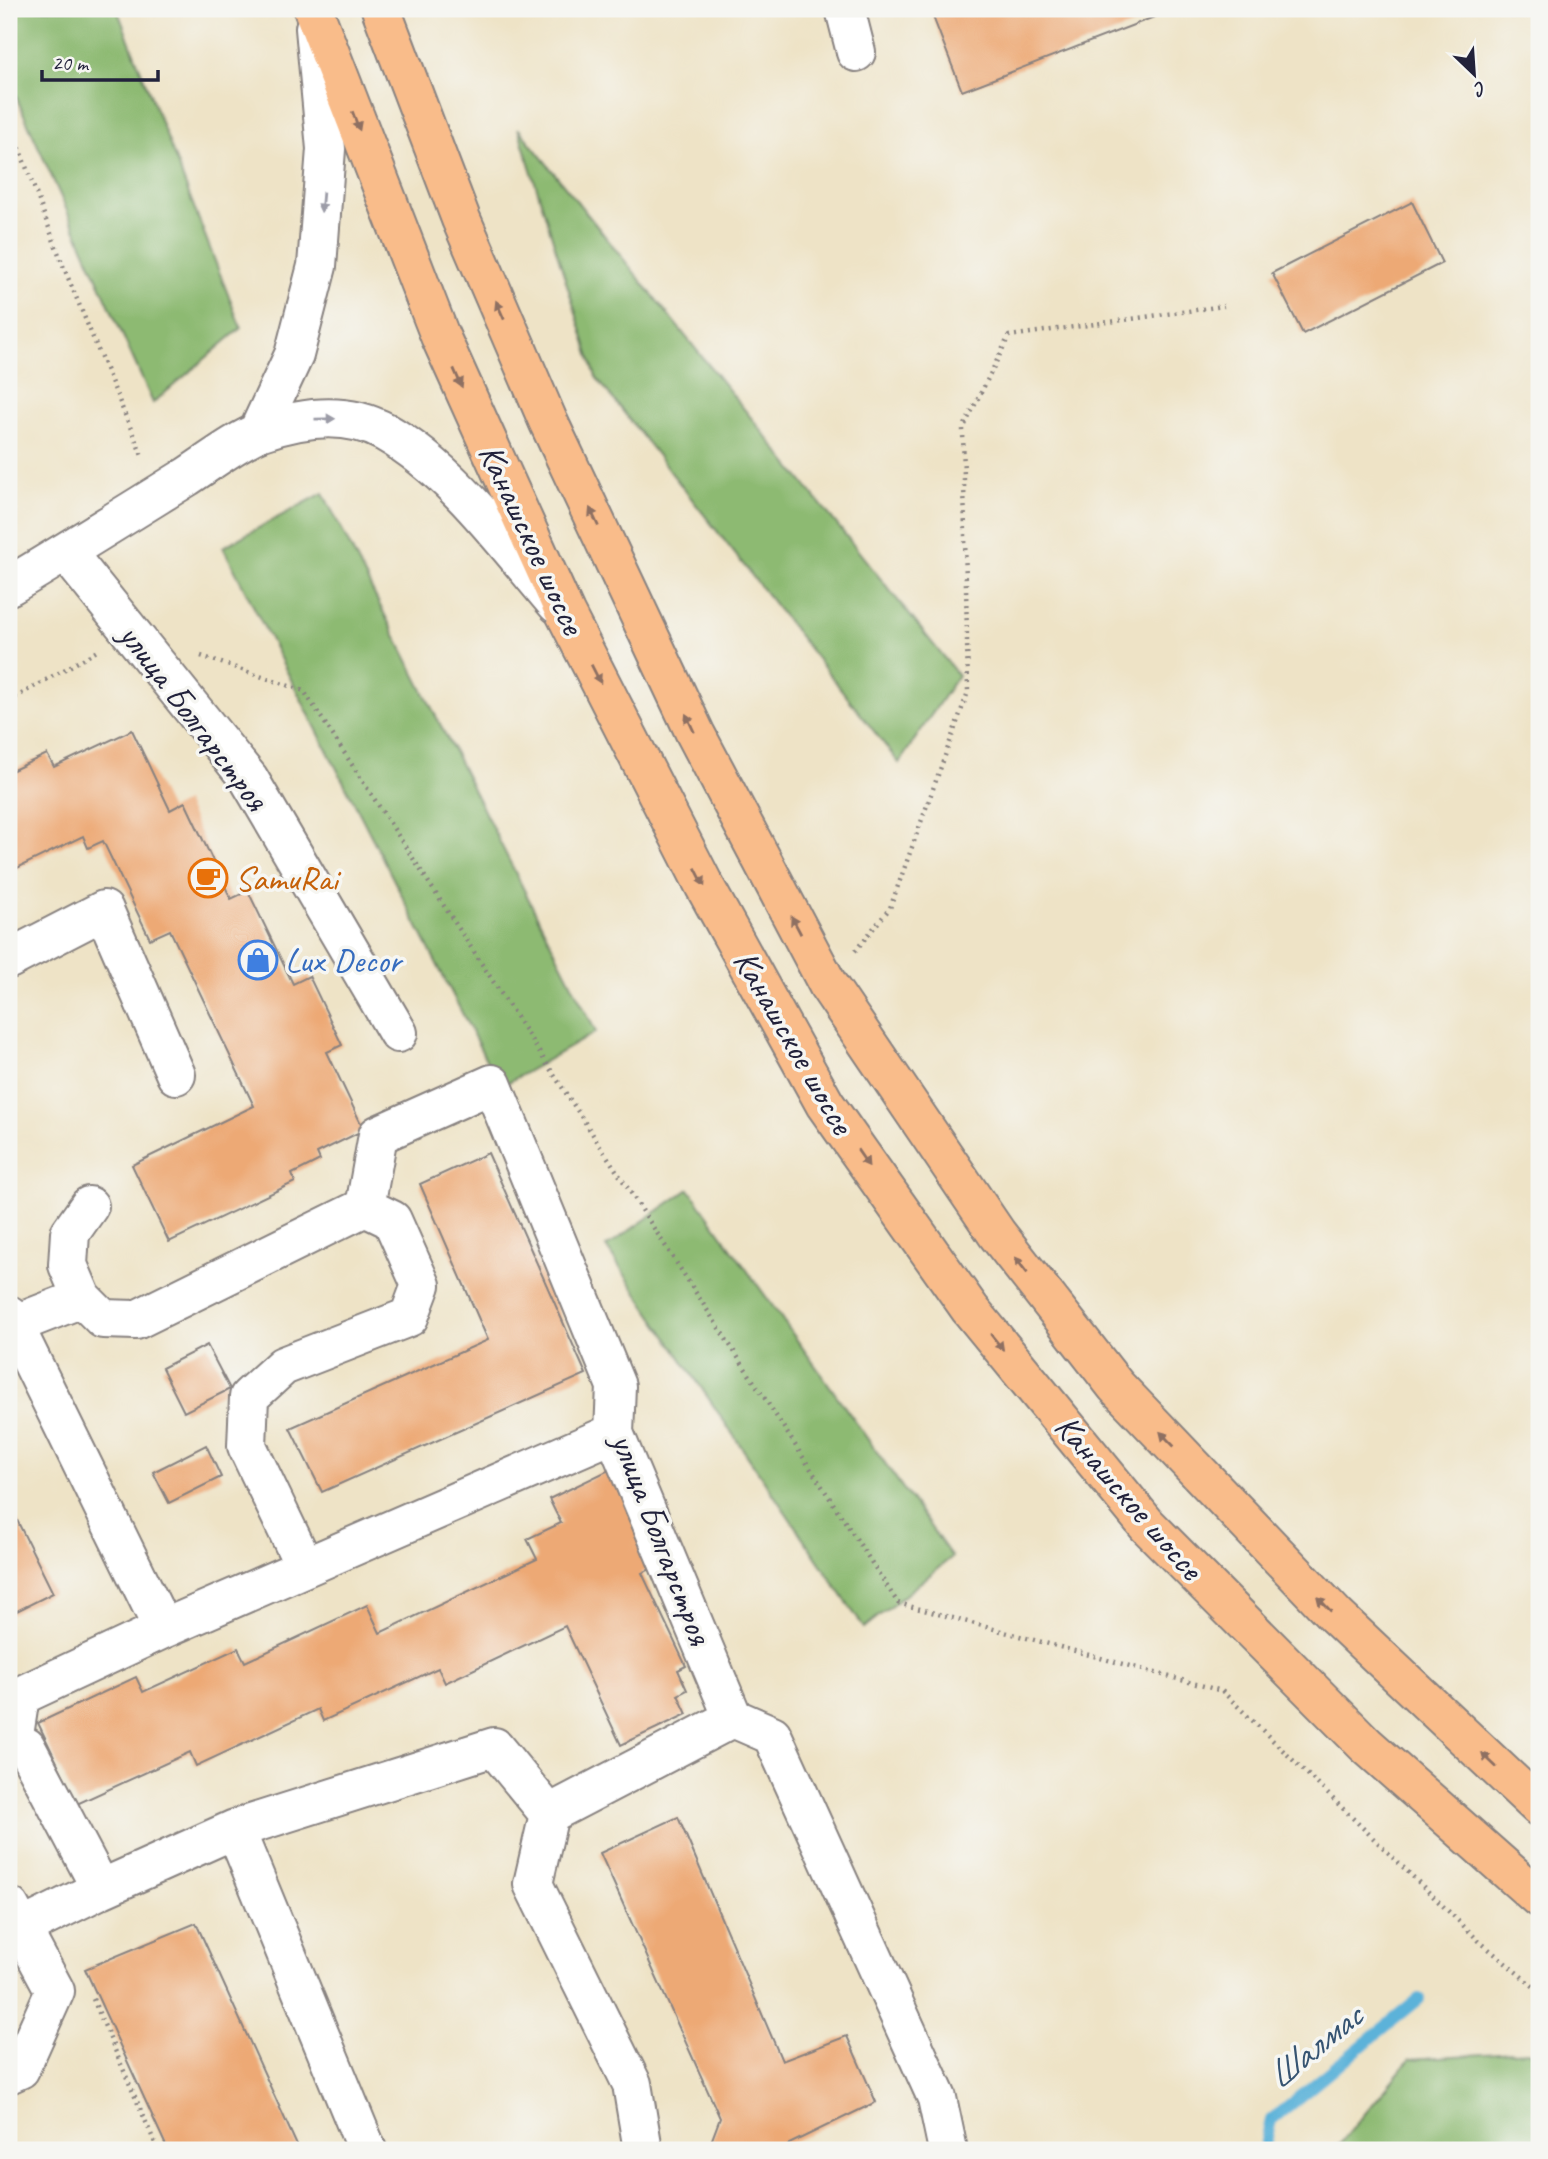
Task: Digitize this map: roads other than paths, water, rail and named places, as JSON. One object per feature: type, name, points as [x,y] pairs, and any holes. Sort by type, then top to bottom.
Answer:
[{"type":"main road","name":"Канашское шоссе","points":[[381,9],[461,219],[548,421],[695,733],[828,985],[997,1234],[1116,1386],[1336,1616],[1539,1807]]},
{"type":"main road","name":"Канашское шоссе","points":[[313,10],[440,337],[565,614],[704,886],[825,1104],[970,1309],[1147,1525],[1366,1745],[1539,1898]]},
{"type":"street","points":[[845,9],[856,52]]},
{"type":"street","points":[[258,432],[294,355],[317,266],[326,149],[313,10]]},
{"type":"street","points":[[9,586],[258,432],[296,421],[328,418],[361,421],[385,432],[416,453],[460,493],[565,614]]},
{"type":"street","name":"улица Болгарстроя","points":[[66,552],[248,779],[398,1033]]},
{"type":"street","points":[[9,959],[104,910],[176,1075]]},
{"type":"street","name":"улица Болгарстроя","points":[[365,1207],[378,1135],[492,1084],[616,1386],[614,1433],[733,1718]]},
{"type":"street","points":[[89,1206],[70,1233],[68,1265],[82,1298],[103,1319],[136,1320],[365,1207],[392,1220],[421,1285],[409,1317],[283,1366],[249,1397],[247,1446],[305,1567]]},
{"type":"street","points":[[82,1298],[11,1320],[163,1629]]},
{"type":"street","points":[[101,1889],[26,1746],[11,1742],[20,1696],[163,1629],[614,1433]]},
{"type":"street","points":[[643,2150],[632,2084],[533,1884],[549,1814],[733,1718],[772,1735],[937,2098],[948,2150]]},
{"type":"street","points":[[9,2074],[20,2069],[55,1991],[14,1917],[101,1889],[235,1829],[494,1747],[549,1814]]},
{"type":"street","points":[[235,1829],[367,2150]]},
{"type":"waterway","name":"Шалмас","points":[[1264,2150],[1271,2120],[1419,1999]]},
{"type":"place","name":"SamuRai","points":[[208,878]]},
{"type":"place","name":"Lux Decor","points":[[258,960]]}]
